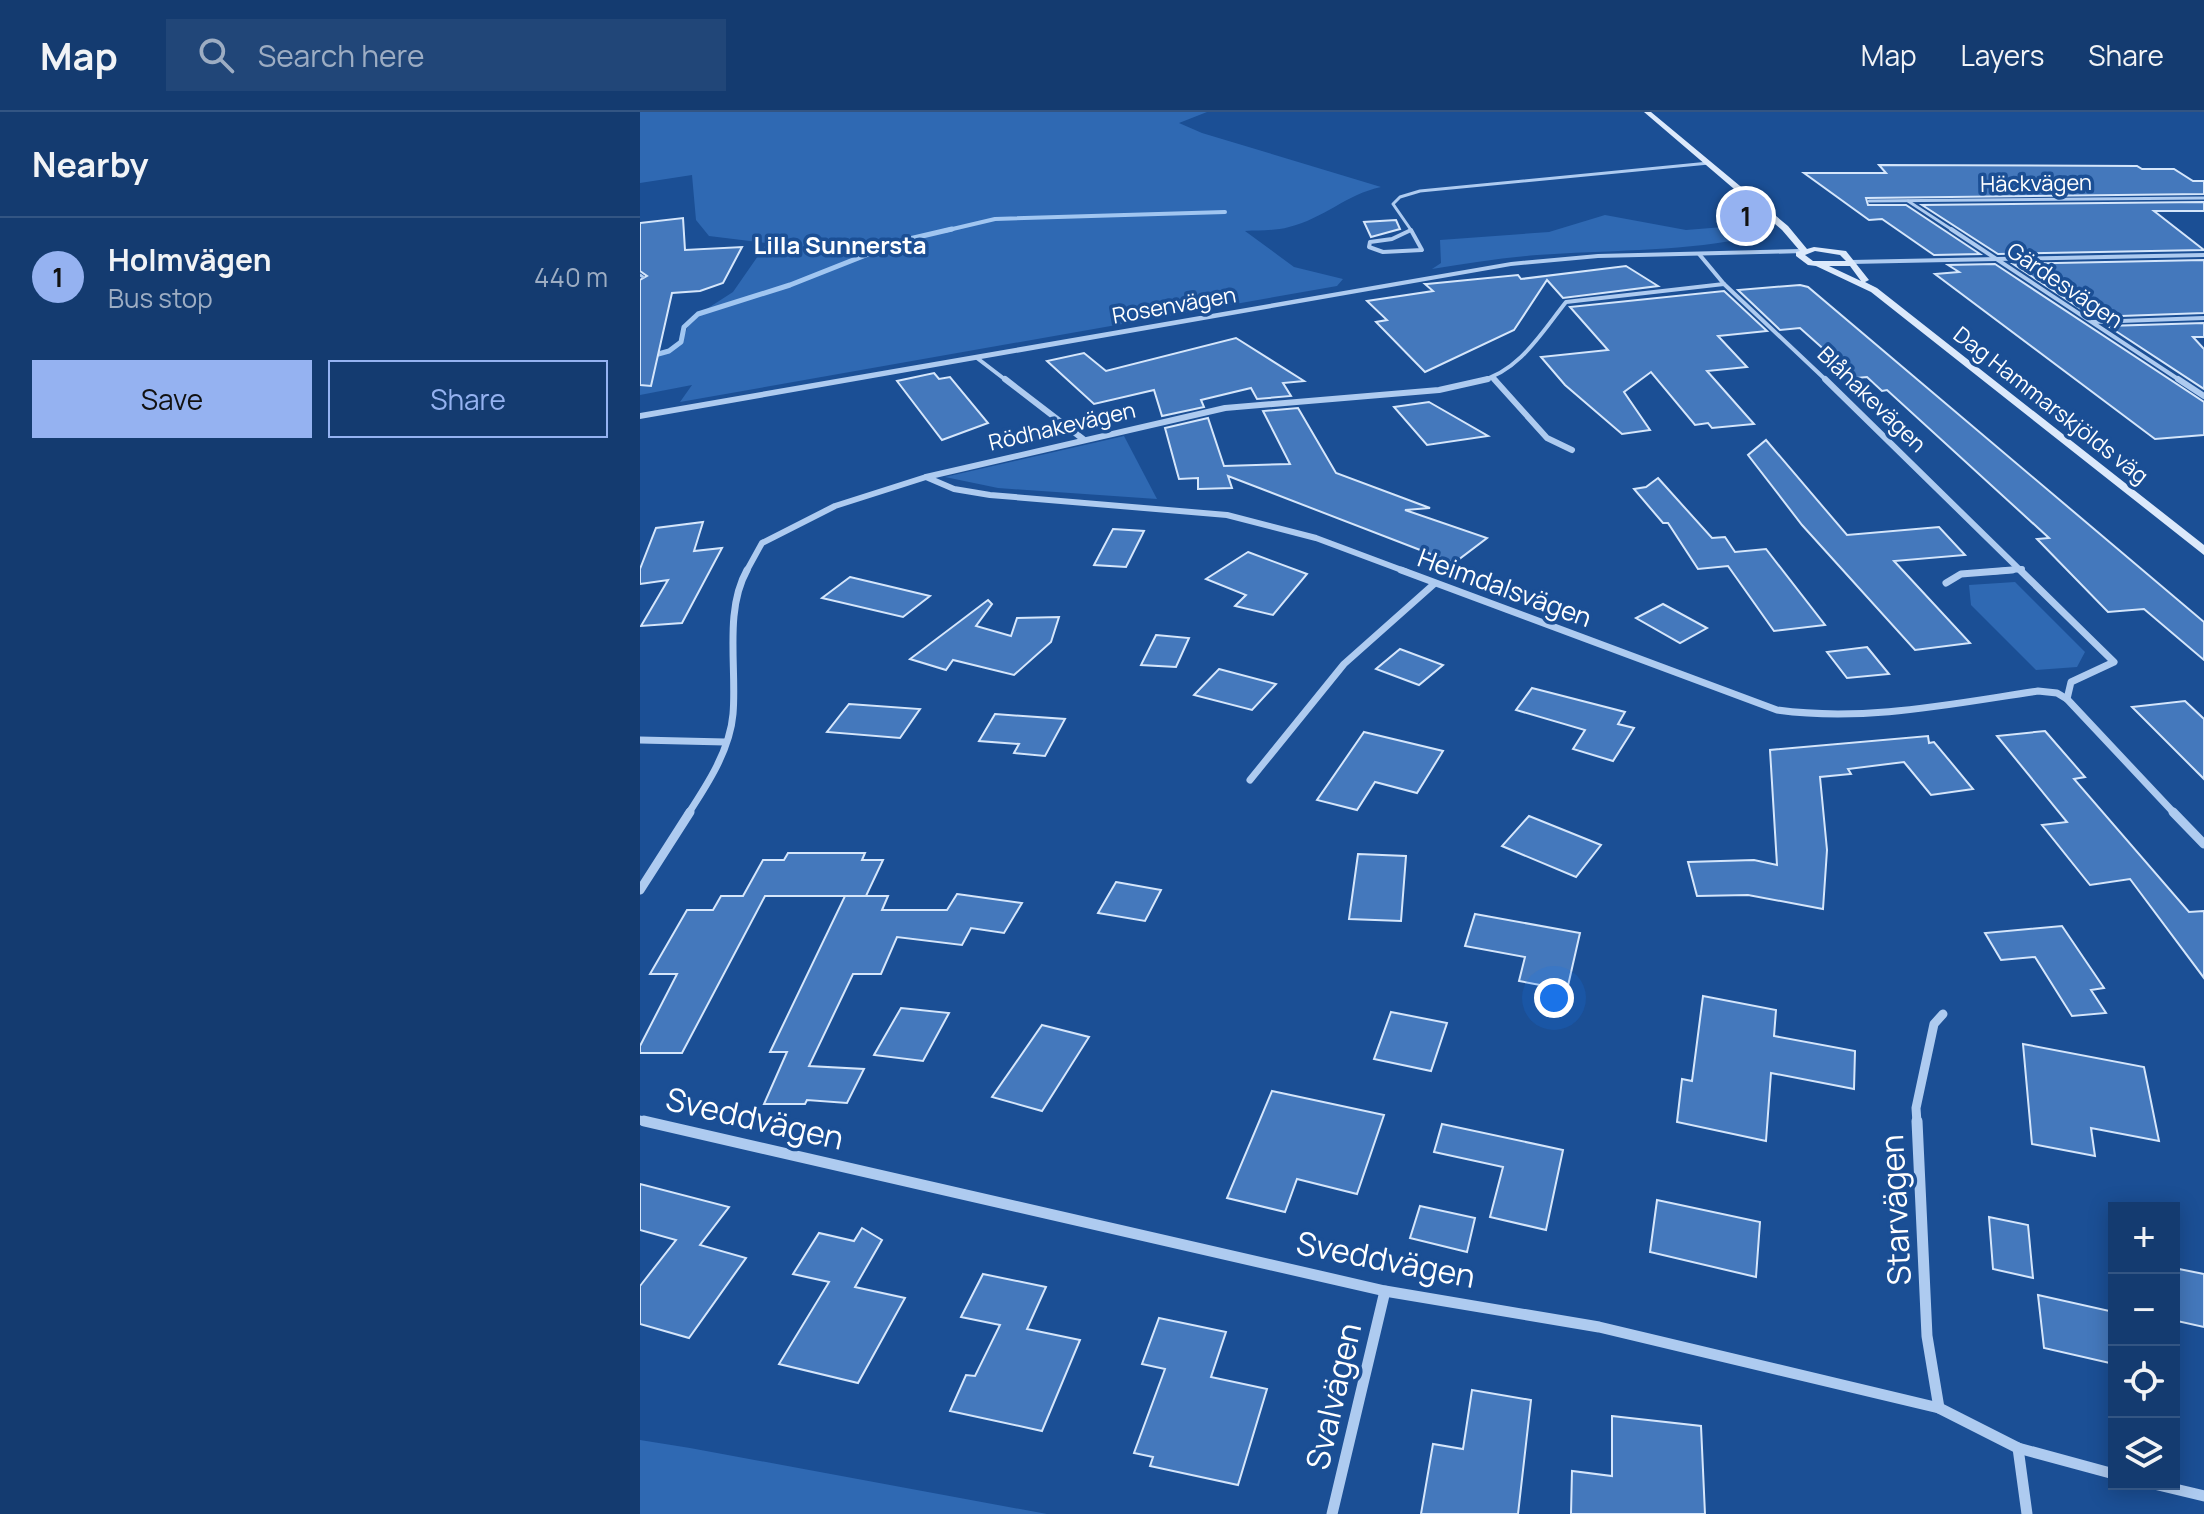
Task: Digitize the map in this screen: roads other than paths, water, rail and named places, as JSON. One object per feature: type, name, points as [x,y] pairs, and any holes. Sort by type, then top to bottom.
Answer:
[{"type":"main road","name":"Dag Hammarskjölds väg","points":[[1647,112],[1785,228],[1850,261],[1874,290],[2204,551]]},
{"type":"main road","name":"Dag Hammarskjölds väg","points":[[1785,228],[1803,254],[1874,290]]},
{"type":"main road","name":"Dag Hammarskjölds väg","points":[[1803,254],[1826,249]]},
{"type":"main road","name":"Dag Hammarskjölds väg","points":[[1820,265],[1850,261]]},
{"type":"street","points":[[1411,230],[1392,239],[1370,242],[1369,247],[1383,252],[1422,250],[1411,230],[1393,204],[1400,197],[1420,191],[1709,163]]},
{"type":"street","name":"Häckvägen","points":[[1869,201],[2204,198]]},
{"type":"street","name":"Gärdesvägen","points":[[1908,201],[2204,396]]},
{"type":"street","name":"Blåhakevägen","points":[[1699,254],[1724,284],[2022,569],[2114,662],[2071,682],[2067,699]]},
{"type":"street","name":"Rosenvägen","points":[[640,416],[1481,268],[1569,258],[1803,254]]},
{"type":"street","points":[[1850,261],[2204,255]]},
{"type":"street","name":"Rödhakevägen","points":[[640,890],[713,776],[725,742],[733,718],[736,590],[762,543],[835,506],[926,477],[1083,439],[1225,408],[1439,390],[1493,378],[1520,359],[1566,302],[1724,284]]},
{"type":"street","points":[[2092,322],[2204,318]]},
{"type":"street","points":[[977,358],[1083,439]]},
{"type":"street","points":[[1493,378],[1547,438],[1572,450]]},
{"type":"street","name":"Heimdalsvägen","points":[[926,477],[954,489],[990,495],[1227,515],[1316,538],[1777,710],[1800,715],[1842,716],[2038,691],[2057,693],[2067,699]]},
{"type":"street","points":[[1946,583],[1961,574],[2022,569]]},
{"type":"street","points":[[1250,780],[1344,664],[1434,584]]},
{"type":"street","points":[[2067,699],[2105,743],[2204,844]]},
{"type":"street","points":[[640,740],[725,742]]},
{"type":"street","name":"Starvägen","points":[[1939,1408],[1927,1336],[1916,1108],[1934,1024],[1943,1014]]},
{"type":"street","name":"Sveddvägen","points":[[640,1120],[1385,1291],[1599,1327],[1939,1408],[2018,1448],[2108,1472]]},
{"type":"street","name":"Svalvägen","points":[[1332,1514],[1385,1291]]},
{"type":"street","points":[[2018,1448],[2027,1514]]},
{"type":"street","points":[[2179,1490],[2204,1496]]},
{"type":"waterway","points":[[944,231],[995,219],[1225,212]]},
{"type":"waterway","points":[[871,248],[952,229]]},
{"type":"waterway","points":[[640,359],[669,351],[681,342],[684,327],[698,314],[790,285],[871,253]]},
{"type":"place","name":"Holmvägen","points":[[1746,216]]},
{"type":"district","name":"Lilla Sunnersta","points":[[840,244]]}]
